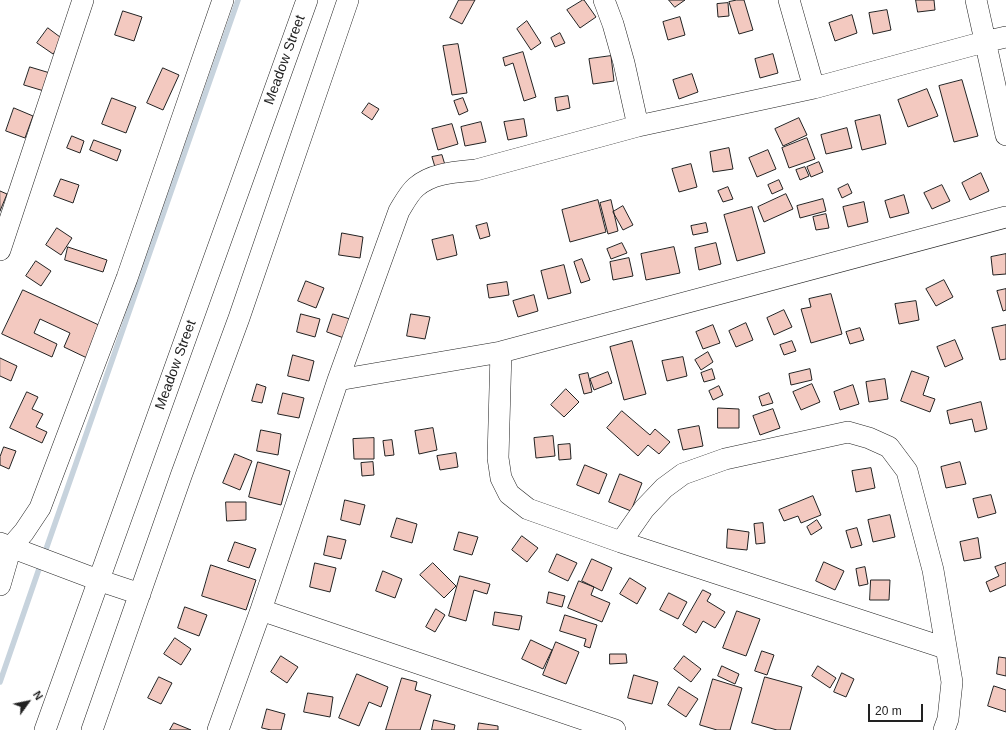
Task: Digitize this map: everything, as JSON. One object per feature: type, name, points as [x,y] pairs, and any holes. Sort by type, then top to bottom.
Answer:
[{"type":"street","points":[[0,250],[83,0]]},
{"type":"street","points":[[0,585],[11,547],[24,532],[40,508],[127,278],[223,0]]},
{"type":"street","name":"Meadow Street","points":[[45,730],[90,577],[307,0]]},
{"type":"street","points":[[92,730],[239,318],[348,0]]},
{"type":"street","points":[[604,0],[613,24],[624,63],[638,126]]},
{"type":"street","points":[[789,0],[814,88]]},
{"type":"street","points":[[976,0],[984,42],[1006,135]]},
{"type":"street","points":[[218,730],[261,610],[338,380],[399,211],[415,188],[432,178],[449,173],[476,170],[638,126],[814,88],[1006,37]]},
{"type":"street","points":[[338,380],[501,352],[1006,217]]},
{"type":"street","points":[[501,352],[498,458],[501,478],[509,494],[528,509],[621,542],[945,648]]},
{"type":"street","points":[[621,542],[644,509],[664,488],[683,474],[725,459],[848,432],[869,438],[889,447],[907,471],[933,570],[945,648],[952,682],[948,718],[944,730]]},
{"type":"street","points":[[11,547],[140,594]]},
{"type":"street","points":[[261,610],[615,730]]},
{"type":"building","points":[[459,0],[475,0],[462,24],[450,18]]},
{"type":"building","points":[[583,0],[596,17],[580,28],[567,10]]},
{"type":"building","points":[[669,0],[685,0],[675,7]]},
{"type":"building","points":[[744,0],[753,30],[739,34],[729,2]]},
{"type":"building","points":[[916,0],[934,0],[935,10],[918,12]]},
{"type":"building","points":[[728,3],[729,16],[718,17],[717,4]]},
{"type":"building","points":[[887,10],[891,30],[873,34],[869,13]]},
{"type":"building","points":[[123,11],[142,17],[134,41],[115,35]]},
{"type":"building","points":[[852,15],[857,33],[835,41],[829,23]]},
{"type":"building","points":[[680,17],[685,35],[668,40],[663,22]]},
{"type":"building","points":[[527,21],[541,43],[531,50],[517,29]]},
{"type":"building","points":[[48,28],[64,40],[53,54],[37,43]]},
{"type":"building","points":[[560,33],[565,43],[555,47],[551,38]]},
{"type":"building","points":[[458,44],[467,93],[452,95],[443,46]]},
{"type":"building","points":[[523,52],[536,97],[524,101],[513,63],[505,66],[503,58]]},
{"type":"building","points":[[773,54],[778,73],[760,78],[755,59]]},
{"type":"building","points":[[611,56],[614,81],[593,84],[589,59]]},
{"type":"building","points":[[30,67],[50,73],[44,91],[24,85]]},
{"type":"building","points":[[163,68],[179,75],[163,110],[147,103]]},
{"type":"building","points":[[692,74],[698,92],[679,99],[673,80]]},
{"type":"building","points":[[962,80],[978,136],[954,142],[939,86]]},
{"type":"building","points":[[927,89],[938,116],[908,127],[898,100]]},
{"type":"building","points":[[568,96],[570,108],[557,111],[555,98]]},
{"type":"building","points":[[112,98],[136,107],[126,133],[102,124]]},
{"type":"building","points":[[463,98],[468,111],[459,115],[454,101]]},
{"type":"building","points":[[369,103],[379,109],[372,120],[362,113]]},
{"type":"building","points":[[14,108],[33,116],[25,138],[6,131]]},
{"type":"building","points":[[880,115],[886,144],[862,150],[855,121]]},
{"type":"building","points":[[799,118],[807,135],[783,146],[775,129]]},
{"type":"building","points":[[524,119],[527,136],[508,140],[504,122]]},
{"type":"building","points":[[481,122],[486,142],[465,146],[461,127]]},
{"type":"building","points":[[452,124],[458,144],[438,150],[432,129]]},
{"type":"building","points":[[847,128],[852,148],[826,154],[821,135]]},
{"type":"building","points":[[72,136],[84,141],[80,153],[67,148]]},
{"type":"building","points":[[807,138],[815,159],[789,168],[782,148]]},
{"type":"building","points":[[94,140],[121,150],[117,161],[90,150]]},
{"type":"building","points":[[729,148],[733,169],[713,172],[710,152]]},
{"type":"building","points":[[768,150],[776,169],[757,177],[749,158]]},
{"type":"building","points":[[442,155],[445,165],[435,167],[432,157]]},
{"type":"building","points":[[819,162],[823,172],[811,177],[807,167]]},
{"type":"building","points":[[691,164],[697,187],[679,192],[672,169]]},
{"type":"building","points":[[805,167],[809,176],[800,180],[796,170]]},
{"type":"building","points":[[981,173],[989,191],[970,200],[962,183]]},
{"type":"building","points":[[61,179],[79,185],[73,203],[54,196]]},
{"type":"building","points":[[779,180],[783,189],[772,194],[768,185]]},
{"type":"building","points":[[848,184],[852,193],[842,198],[838,189]]},
{"type":"building","points":[[942,185],[950,201],[932,209],[924,193]]},
{"type":"building","points":[[728,187],[733,199],[723,202],[718,191]]},
{"type":"building","points":[[0,191],[7,194],[0,211]]},
{"type":"building","points":[[786,194],[793,209],[764,222],[758,207]]},
{"type":"building","points":[[904,195],[909,213],[890,218],[885,201]]},
{"type":"building","points":[[823,199],[826,211],[800,218],[797,206]]},
{"type":"building","points":[[598,200],[606,232],[570,242],[562,210]]},
{"type":"building","points":[[611,200],[618,231],[608,234],[600,203]]},
{"type":"building","points":[[864,202],[868,222],[848,227],[843,207]]},
{"type":"building","points":[[623,206],[633,225],[623,230],[613,212]]},
{"type":"building","points":[[752,207],[765,253],[737,261],[724,215]]},
{"type":"building","points":[[826,214],[829,228],[816,230],[813,217]]},
{"type":"building","points":[[487,223],[490,236],[480,239],[476,226]]},
{"type":"building","points":[[706,223],[708,232],[693,235],[691,226]]},
{"type":"building","points":[[57,228],[72,238],[61,255],[46,245]]},
{"type":"building","points":[[342,233],[363,237],[360,258],[339,255]]},
{"type":"building","points":[[453,235],[457,255],[437,260],[432,240]]},
{"type":"building","points":[[622,243],[627,253],[611,259],[607,249]]},
{"type":"building","points":[[716,243],[721,264],[699,270],[695,248]]},
{"type":"building","points":[[68,247],[107,260],[103,272],[65,260]]},
{"type":"building","points":[[674,247],[680,273],[646,280],[641,254]]},
{"type":"building","points":[[1006,254],[1006,274],[993,275],[991,257]]},
{"type":"building","points":[[629,258],[633,276],[613,280],[610,262]]},
{"type":"building","points":[[582,259],[590,280],[581,283],[574,262]]},
{"type":"building","points":[[36,261],[51,271],[41,286],[26,276]]},
{"type":"building","points":[[564,265],[571,293],[548,299],[541,271]]},
{"type":"building","points":[[944,280],[953,297],[936,306],[926,289]]},
{"type":"building","points":[[306,281],[324,288],[316,308],[298,301]]},
{"type":"building","points":[[507,282],[509,295],[489,298],[487,285]]},
{"type":"building","points":[[1006,289],[1006,310],[1003,311],[997,291]]},
{"type":"building","points":[[23,290],[101,326],[87,358],[64,347],[70,333],[40,319],[34,333],[57,344],[52,357],[2,334]]},
{"type":"building","points":[[831,294],[842,334],[811,343],[801,309],[811,307],[809,299]]},
{"type":"building","points":[[534,295],[538,311],[518,317],[513,301]]},
{"type":"building","points":[[916,301],[919,320],[899,324],[895,304]]},
{"type":"building","points":[[784,310],[792,327],[774,335],[767,318]]},
{"type":"building","points":[[301,314],[320,319],[315,337],[297,332]]},
{"type":"building","points":[[333,314],[350,319],[344,338],[327,332]]},
{"type":"building","points":[[411,314],[430,317],[425,339],[407,336]]},
{"type":"building","points":[[746,323],[753,340],[736,347],[729,331]]},
{"type":"building","points":[[713,325],[720,343],[703,349],[696,332]]},
{"type":"building","points":[[1006,325],[1006,359],[1000,360],[992,328]]},
{"type":"building","points":[[860,328],[864,340],[850,344],[846,332]]},
{"type":"building","points":[[955,340],[963,359],[945,367],[937,347]]},
{"type":"building","points":[[632,341],[646,394],[624,400],[610,347]]},
{"type":"building","points":[[792,341],[796,351],[784,355],[780,345]]},
{"type":"building","points":[[708,352],[713,362],[701,370],[695,360]]},
{"type":"building","points":[[293,355],[314,361],[309,381],[288,376]]},
{"type":"building","points":[[683,357],[687,376],[667,381],[662,361]]},
{"type":"building","points":[[0,358],[17,366],[11,381],[0,376]]},
{"type":"building","points":[[712,369],[715,379],[704,382],[701,373]]},
{"type":"building","points":[[810,369],[812,380],[791,385],[789,374]]},
{"type":"building","points":[[912,371],[929,377],[923,395],[935,399],[930,412],[901,401]]},
{"type":"building","points":[[608,372],[612,383],[594,390],[590,379]]},
{"type":"building","points":[[588,373],[592,392],[584,394],[579,375]]},
{"type":"building","points":[[885,379],[888,399],[869,402],[866,382]]},
{"type":"building","points":[[257,384],[266,387],[262,403],[252,401]]},
{"type":"building","points":[[812,384],[820,402],[801,410],[793,392]]},
{"type":"building","points":[[853,385],[859,404],[840,410],[834,392]]},
{"type":"building","points":[[719,386],[723,395],[713,400],[709,391]]},
{"type":"building","points":[[566,389],[579,402],[564,417],[551,405]]},
{"type":"building","points":[[27,392],[38,397],[32,409],[43,414],[36,427],[47,432],[42,443],[10,428]]},
{"type":"building","points":[[283,393],[304,398],[299,418],[278,414]]},
{"type":"building","points":[[769,393],[773,403],[762,406],[759,397]]},
{"type":"building","points":[[981,402],[987,429],[975,432],[972,419],[950,424],[947,411]]},
{"type":"building","points":[[718,408],[739,409],[739,428],[718,428]]},
{"type":"building","points":[[773,409],[780,428],[760,435],[753,416]]},
{"type":"building","points":[[622,411],[650,435],[655,429],[670,442],[659,454],[648,445],[638,456],[607,428]]},
{"type":"building","points":[[699,426],[703,446],[683,450],[678,430]]},
{"type":"building","points":[[433,428],[437,450],[419,454],[415,431]]},
{"type":"building","points":[[261,430],[281,434],[278,455],[257,451]]},
{"type":"building","points":[[553,436],[555,456],[536,458],[534,438]]},
{"type":"building","points":[[374,438],[374,459],[354,459],[353,439]]},
{"type":"building","points":[[392,440],[394,455],[385,456],[383,441]]},
{"type":"building","points":[[570,444],[571,459],[559,460],[558,445]]},
{"type":"building","points":[[4,447],[16,451],[9,469],[0,465],[0,457]]},
{"type":"building","points":[[456,453],[458,467],[440,470],[437,456]]},
{"type":"building","points":[[235,454],[252,461],[240,490],[223,483]]},
{"type":"building","points":[[258,462],[290,471],[281,505],[249,497]]},
{"type":"building","points":[[373,462],[374,475],[362,476],[361,463]]},
{"type":"building","points":[[960,462],[966,484],[946,488],[941,467]]},
{"type":"building","points":[[585,465],[607,474],[599,494],[577,485]]},
{"type":"building","points":[[871,468],[875,488],[856,492],[852,471]]},
{"type":"building","points":[[620,474],[642,483],[631,511],[609,502]]},
{"type":"building","points":[[991,495],[996,513],[978,518],[973,499]]},
{"type":"building","points":[[813,496],[821,515],[801,523],[798,516],[784,521],[779,510]]},
{"type":"building","points":[[345,500],[365,505],[360,525],[341,520]]},
{"type":"building","points":[[226,502],[246,502],[246,520],[227,521]]},
{"type":"building","points":[[890,515],[895,537],[873,542],[868,520]]},
{"type":"building","points":[[397,518],[417,524],[412,543],[391,537]]},
{"type":"building","points":[[817,520],[822,528],[811,535],[807,527]]},
{"type":"building","points":[[763,523],[765,543],[756,544],[754,524]]},
{"type":"building","points":[[857,528],[862,545],[851,548],[846,531]]},
{"type":"building","points":[[728,529],[749,532],[747,550],[727,548]]},
{"type":"building","points":[[459,532],[478,537],[472,555],[454,550]]},
{"type":"building","points":[[328,536],[346,540],[341,559],[324,555]]},
{"type":"building","points":[[522,536],[538,548],[527,562],[512,550]]},
{"type":"building","points":[[978,538],[981,558],[964,561],[960,542]]},
{"type":"building","points":[[235,542],[256,549],[249,568],[228,561]]},
{"type":"building","points":[[557,554],[577,563],[568,581],[549,572]]},
{"type":"building","points":[[592,559],[612,568],[602,591],[582,581]]},
{"type":"building","points":[[824,562],[844,571],[835,590],[816,581]]},
{"type":"building","points":[[315,563],[336,568],[330,592],[310,587]]},
{"type":"building","points":[[433,563],[456,586],[444,598],[420,575]]},
{"type":"building","points":[[1006,563],[1006,585],[990,592],[986,582],[999,576],[995,567]]},
{"type":"building","points":[[211,565],[256,580],[246,610],[202,596]]},
{"type":"building","points":[[865,567],[868,584],[859,586],[856,569]]},
{"type":"building","points":[[383,571],[402,579],[395,598],[376,591]]},
{"type":"building","points":[[460,576],[490,584],[487,594],[474,590],[466,621],[449,616]]},
{"type":"building","points":[[630,578],[646,588],[637,604],[620,594]]},
{"type":"building","points":[[871,580],[890,580],[889,600],[870,600]]},
{"type":"building","points":[[579,581],[594,587],[591,595],[610,603],[602,622],[568,608]]},
{"type":"building","points":[[703,590],[711,594],[707,601],[725,612],[715,628],[703,621],[696,633],[683,625]]},
{"type":"building","points":[[549,592],[565,596],[562,607],[547,603]]},
{"type":"building","points":[[669,593],[687,602],[678,619],[660,610]]},
{"type":"building","points":[[185,607],[207,615],[199,636],[178,628]]},
{"type":"building","points":[[436,609],[445,615],[435,632],[426,627]]},
{"type":"building","points":[[737,611],[760,619],[746,656],[723,648]]},
{"type":"building","points":[[495,612],[522,616],[519,630],[493,625]]},
{"type":"building","points":[[565,615],[597,625],[590,648],[584,646],[586,639],[560,631]]},
{"type":"building","points":[[175,638],[191,649],[181,665],[164,654]]},
{"type":"building","points":[[531,640],[552,650],[543,669],[522,659]]},
{"type":"building","points":[[556,642],[579,652],[566,684],[543,675]]},
{"type":"building","points":[[762,651],[774,655],[767,675],[755,671]]},
{"type":"building","points":[[610,654],[626,654],[627,663],[610,664]]},
{"type":"building","points":[[281,656],[298,667],[287,683],[271,672]]},
{"type":"building","points":[[684,656],[701,669],[691,682],[674,669]]},
{"type":"building","points":[[999,657],[1006,658],[1006,676],[997,674]]},
{"type":"building","points":[[722,666],[739,674],[735,684],[718,676]]},
{"type":"building","points":[[818,666],[836,678],[830,688],[812,676]]},
{"type":"building","points":[[842,673],[854,679],[846,697],[834,692]]},
{"type":"building","points":[[357,674],[388,687],[381,707],[369,702],[359,726],[339,718]]},
{"type":"building","points":[[634,675],[658,682],[652,704],[628,698]]},
{"type":"building","points":[[159,677],[172,683],[161,704],[148,698]]},
{"type":"building","points":[[765,677],[802,687],[790,730],[777,730],[752,723]]},
{"type":"building","points":[[402,678],[417,682],[415,690],[431,695],[420,730],[386,730]]},
{"type":"building","points":[[713,679],[742,688],[730,730],[717,730],[700,725]]},
{"type":"building","points":[[994,686],[1006,690],[1006,712],[988,706]]},
{"type":"building","points":[[679,687],[698,699],[686,717],[668,705]]},
{"type":"building","points":[[308,693],[333,697],[330,717],[304,712]]},
{"type":"building","points":[[267,709],[285,714],[281,730],[262,728]]},
{"type":"building","points":[[434,720],[455,725],[454,730],[432,730]]},
{"type":"building","points":[[174,723],[191,730],[170,730]]},
{"type":"building","points":[[479,723],[498,726],[498,730],[478,730]]},
{"type":"waterway","points":[[44,555],[238,0]]},
{"type":"waterway","points":[[0,682],[41,563]]}]
